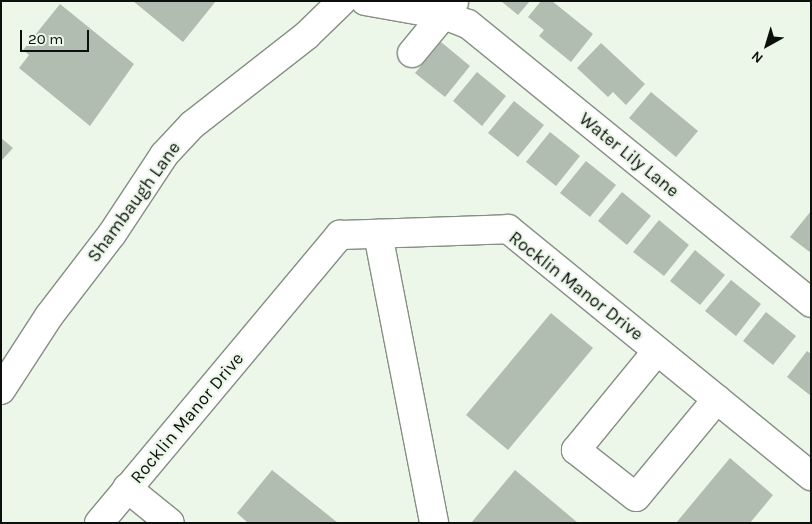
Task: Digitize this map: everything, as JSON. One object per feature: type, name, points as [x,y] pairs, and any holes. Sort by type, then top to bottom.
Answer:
[{"type":"street","name":"Shambaugh Lane","points":[[1,390],[49,316],[112,234],[164,155],[192,125],[307,35],[342,1]]},
{"type":"street","name":"Water Lily Lane","points":[[365,1],[449,8],[811,303]]},
{"type":"street","points":[[412,53],[449,8]]},
{"type":"street","name":"Rocklin Manor Drive","points":[[98,523],[340,235],[508,229],[811,476]]},
{"type":"street","points":[[378,234],[434,523]]},
{"type":"street","points":[[658,350],[576,450],[636,497],[717,399]]},
{"type":"street","points":[[127,488],[170,523]]},
{"type":"building","points":[[133,1],[216,1],[183,42]]},
{"type":"building","points":[[501,1],[530,1],[518,15]]},
{"type":"building","points":[[541,1],[552,1],[593,34],[571,62],[539,36],[544,30],[528,17]]},
{"type":"building","points":[[60,4],[134,64],[90,126],[19,68],[29,55],[23,50]]},
{"type":"building","points":[[441,42],[470,66],[445,97],[415,73]]},
{"type":"building","points":[[601,43],[645,84],[626,105],[613,92],[608,97],[577,68]]},
{"type":"building","points":[[477,72],[506,96],[482,126],[453,101]]},
{"type":"building","points":[[651,92],[698,131],[676,157],[629,118]]},
{"type":"building","points":[[514,101],[544,125],[518,157],[488,133]]},
{"type":"building","points":[[550,132],[580,156],[556,186],[526,162]]},
{"type":"building","points":[[1,138],[13,148],[1,161]]},
{"type":"building","points":[[586,161],[616,185],[590,217],[560,193]]},
{"type":"building","points":[[622,192],[651,216],[627,245],[598,221]]},
{"type":"building","points":[[811,211],[811,253],[790,237]]},
{"type":"building","points":[[659,220],[689,245],[664,276],[633,252]]},
{"type":"building","points":[[695,250],[725,275],[700,305],[670,281]]},
{"type":"building","points":[[731,280],[761,304],[736,336],[705,311]]},
{"type":"building","points":[[766,312],[796,336],[773,365],[743,341]]},
{"type":"building","points":[[551,313],[593,348],[508,450],[466,415]]},
{"type":"building","points":[[807,351],[811,354],[811,396],[787,377]]},
{"type":"building","points":[[730,458],[773,495],[750,523],[676,523]]},
{"type":"building","points":[[272,470],[338,523],[248,523],[237,513]]},
{"type":"building","points":[[515,470],[578,523],[471,523]]}]
